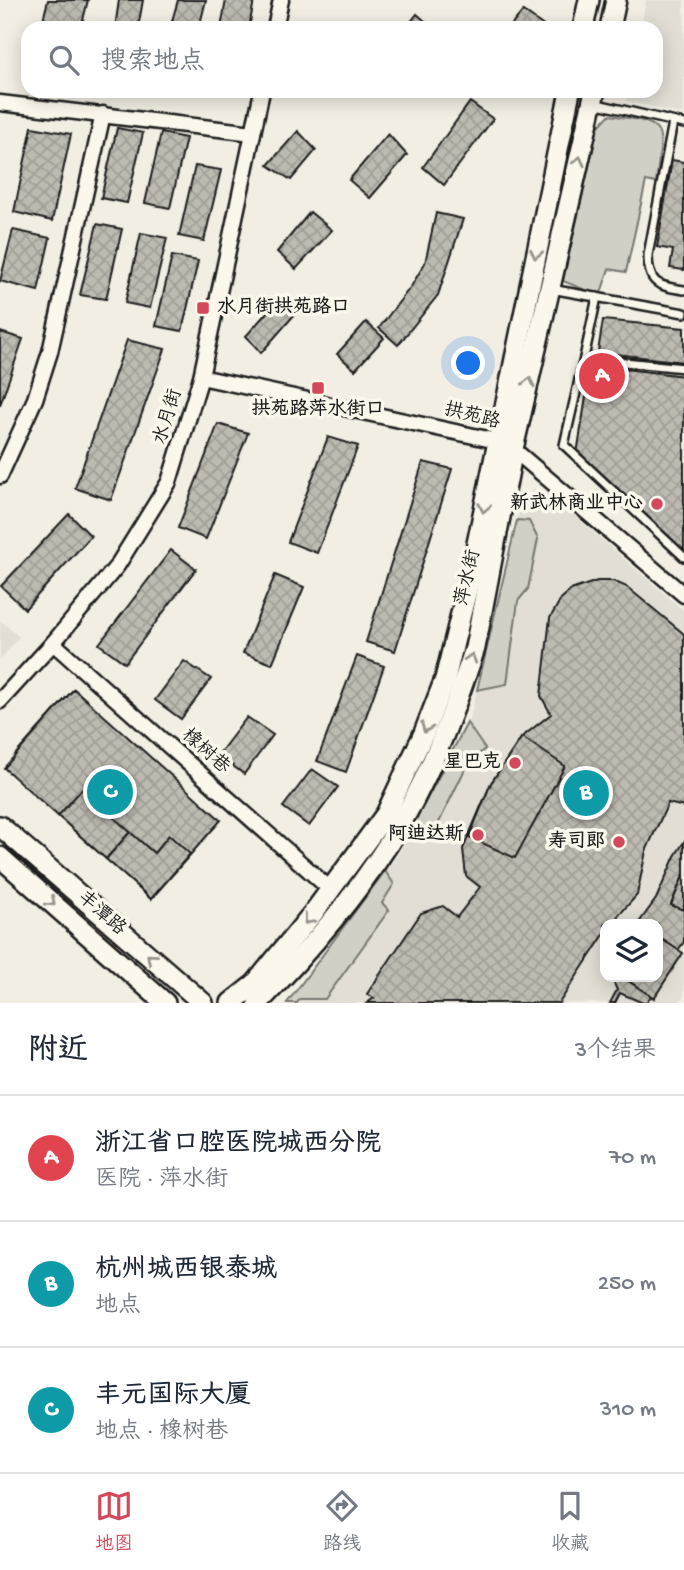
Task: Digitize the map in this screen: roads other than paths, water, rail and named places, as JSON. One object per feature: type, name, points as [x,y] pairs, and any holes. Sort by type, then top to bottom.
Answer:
[{"type":"main road","points":[[584,21],[589,0]]},
{"type":"main road","points":[[612,21],[616,0]]},
{"type":"main road","name":"萍水街","points":[[258,1003],[303,956],[363,881],[391,840],[442,738],[475,648],[505,445],[569,98]]},
{"type":"main road","name":"萍水街","points":[[230,1003],[255,984],[331,890],[386,814],[424,733],[445,679],[594,98]]},
{"type":"main road","name":"丰潭路","points":[[0,826],[203,1003]]},
{"type":"main road","name":"丰潭路","points":[[0,857],[165,1003]]},
{"type":"street","points":[[276,21],[281,0]]},
{"type":"street","name":"水月街","points":[[0,701],[117,566],[169,482],[201,377],[260,98]]},
{"type":"street","points":[[0,103],[253,133]]},
{"type":"street","points":[[0,476],[35,399],[50,352],[103,114]]},
{"type":"street","name":"拱苑路","points":[[201,377],[505,445],[684,595]]},
{"type":"street","name":"橡树巷","points":[[53,643],[331,890]]},
{"type":"lane","points":[[597,98],[684,124]]},
{"type":"lane","points":[[673,122],[648,255],[648,269],[653,280],[660,285],[684,289]]},
{"type":"lane","points":[[551,289],[684,313]]},
{"type":"lane","points":[[597,297],[564,445],[684,557]]},
{"type":"lane","points":[[584,358],[684,368]]},
{"type":"place","name":"水月街拱苑路口","points":[[203,308]]},
{"type":"place","name":"浙江省口腔医院城西分院","points":[[602,376]]},
{"type":"place","name":"拱苑路萍水街口","points":[[318,388]]},
{"type":"place","name":"新武林商业中心","points":[[657,504]]},
{"type":"place","name":"星巴克","points":[[515,763]]},
{"type":"place","name":"丰元国际大厦","points":[[110,792]]},
{"type":"place","name":"杭州城西银泰城","points":[[586,793]]},
{"type":"place","name":"阿迪达斯","points":[[478,835]]},
{"type":"place","name":"寿司郎","points":[[619,842]]}]
